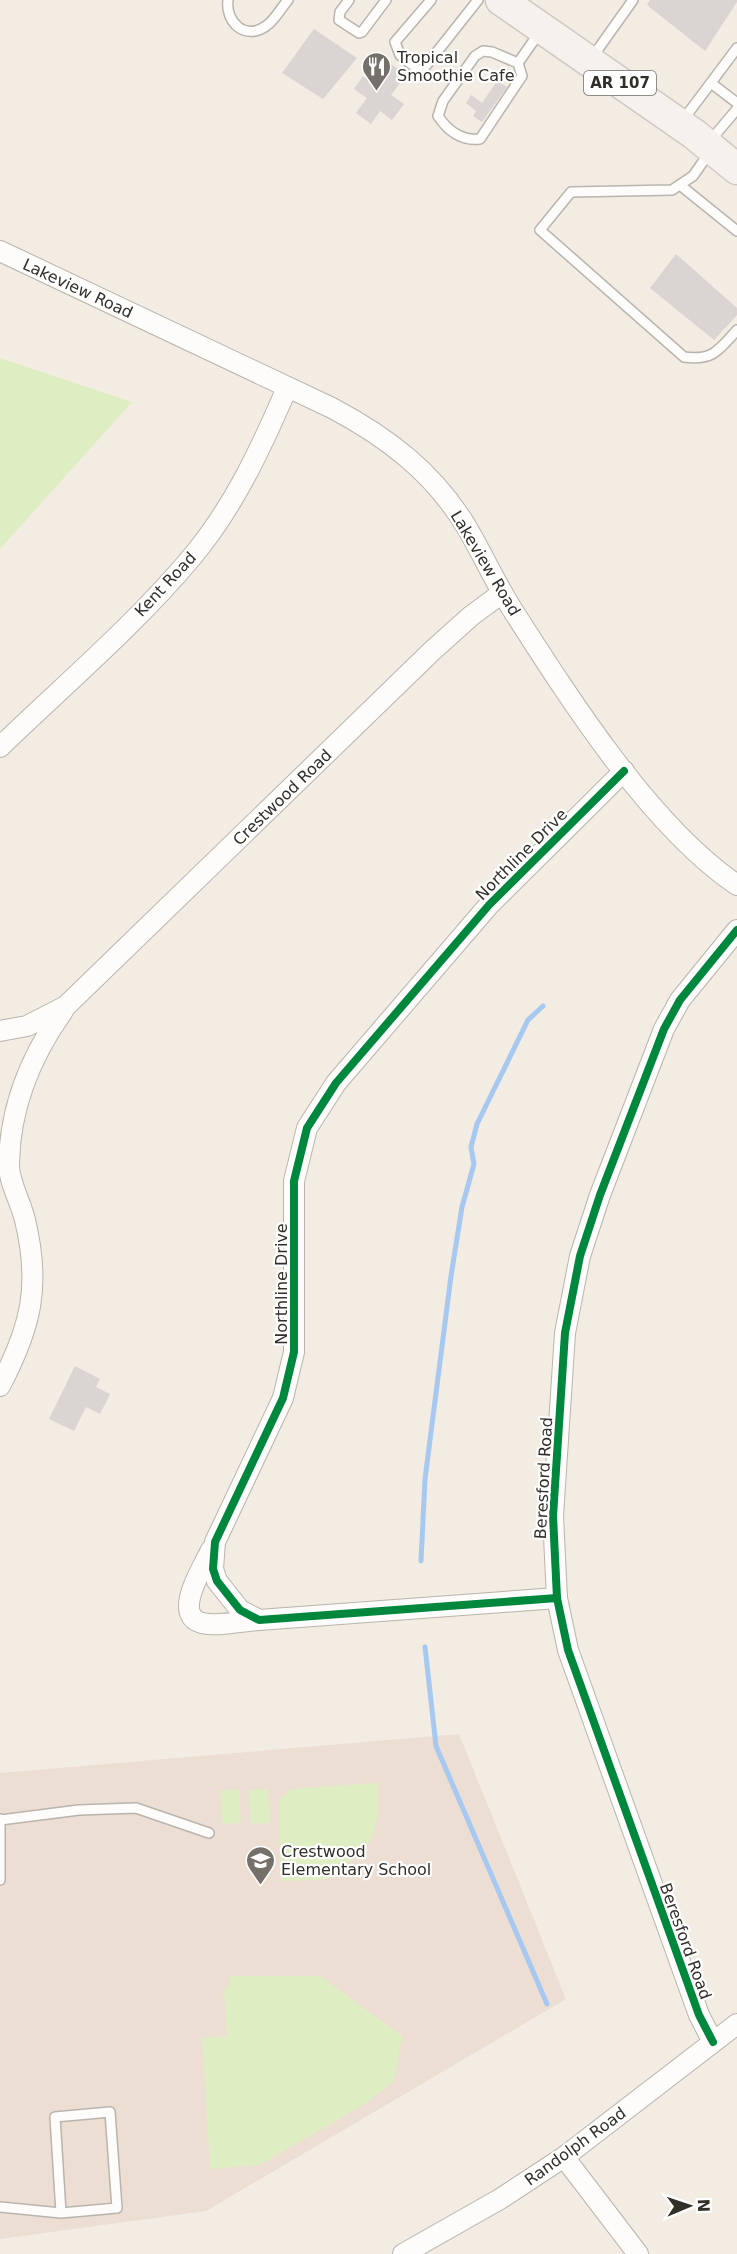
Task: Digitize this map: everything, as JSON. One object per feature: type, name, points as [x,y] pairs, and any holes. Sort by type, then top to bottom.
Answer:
[{"type":"main road","name":"AR 107","points":[[512,3],[542,29],[679,124],[737,169]]},
{"type":"street","name":"Lakeview Road","points":[[0,251],[372,430],[415,463],[440,489],[465,524],[502,592],[595,732],[624,771],[684,840],[737,885]]},
{"type":"street","name":"Kent Road","points":[[0,747],[159,593],[192,557],[242,483],[287,388]]},
{"type":"street","name":"Crestwood Road","points":[[0,1386],[19,1350],[31,1314],[34,1274],[25,1218],[4,1158],[22,1086],[34,1056],[66,1006],[432,651],[502,592]]},
{"type":"street","name":"Northline Drive","points":[[557,1598],[204,1624],[192,1616],[188,1608],[189,1596],[283,1398],[294,1352],[294,1181],[307,1128],[336,1083],[489,905],[624,771]]},
{"type":"street","name":"Beresford Road","points":[[713,2042],[699,2014],[581,1692],[568,1650],[557,1598],[553,1516],[566,1323],[580,1256],[604,1184],[664,1029],[680,1000],[737,930]]},
{"type":"street","name":"Crestwood Road","points":[[0,1031],[27,1026],[66,1006]]},
{"type":"street","name":"Northline Drive","points":[[215,1542],[213,1569],[217,1581],[240,1610],[259,1620]]},
{"type":"street","name":"Randolph Road","points":[[403,2254],[500,2199],[564,2157],[737,2024]]},
{"type":"street","points":[[564,2157],[638,2254]]},
{"type":"lane","points":[[228,0],[227,12],[230,22],[251,32],[266,26],[288,0]]},
{"type":"lane","points":[[349,0],[340,12],[339,20],[359,33],[386,0]]},
{"type":"lane","points":[[431,0],[395,42],[400,55],[421,72],[478,0]]},
{"type":"lane","points":[[589,62],[633,0]]},
{"type":"lane","points":[[518,63],[542,29]]},
{"type":"lane","points":[[679,124],[737,48]]},
{"type":"lane","points":[[483,51],[492,52],[518,63],[522,76],[480,139],[468,140],[447,128],[438,116],[443,101],[475,56],[483,51]]},
{"type":"lane","points":[[711,83],[737,103]]},
{"type":"lane","points":[[737,109],[693,176],[672,190],[572,192],[540,230],[684,357],[702,359],[717,351],[737,330]]},
{"type":"lane","points":[[680,185],[737,231]]},
{"type":"lane","points":[[0,1880],[0,1820],[79,1810],[136,1808],[209,1833]]},
{"type":"lane","points":[[0,2207],[61,2213],[117,2208],[110,2112],[55,2116],[61,2213]]},
{"type":"shaded area","name":"Crestwood Elementary School","points":[[459,1734],[566,1999],[206,2211],[0,2239],[0,1773]]},
{"type":"green space","points":[[0,358],[132,402],[0,549]]},
{"type":"green space","points":[[377,1783],[377,1818],[372,1838],[362,1851],[328,1879],[281,1881],[279,1800],[291,1789]]},
{"type":"green space","points":[[239,1789],[241,1823],[223,1824],[220,1791]]},
{"type":"green space","points":[[268,1789],[270,1823],[251,1824],[249,1790]]},
{"type":"green space","points":[[232,1976],[320,1976],[402,2036],[394,2081],[366,2103],[260,2165],[210,2169],[202,2038],[227,2036],[224,1993]]},
{"type":"building","points":[[650,0],[737,0],[737,2],[705,51],[647,5]]},
{"type":"building","points":[[314,29],[357,58],[323,99],[282,73]]},
{"type":"building","name":"Tropical Smoothie Cafe","points":[[391,64],[406,75],[391,95],[404,104],[392,120],[380,111],[371,124],[356,113],[367,98],[354,89],[363,76],[376,85]]},
{"type":"building","points":[[497,81],[507,87],[482,122],[473,116],[476,111],[466,103],[471,95],[482,103]]},
{"type":"building","points":[[676,254],[737,308],[737,315],[714,340],[650,288]]},
{"type":"building","points":[[75,1366],[100,1379],[96,1387],[110,1394],[100,1414],[86,1407],[74,1431],[49,1419]]},
{"type":"waterway","points":[[421,1561],[425,1479],[451,1276],[462,1207],[474,1164],[471,1147],[477,1124],[528,1020],[543,1006]]},
{"type":"waterway","points":[[425,1647],[436,1746],[547,2004]]},
{"type":"cycle path","points":[[557,1598],[259,1620],[240,1610],[217,1581],[213,1569],[215,1542],[283,1398],[294,1352],[294,1181],[307,1128],[336,1083],[489,905],[624,771]]},
{"type":"cycle path","points":[[713,2042],[699,2015],[568,1650],[557,1598],[553,1516],[565,1333],[580,1256],[600,1195],[664,1029],[680,1000],[737,930]]},
{"type":"place","name":"Tropical Smoothie Cafe","points":[[376,92]]},
{"type":"place","name":"Crestwood Elementary School","points":[[260,1886]]}]
